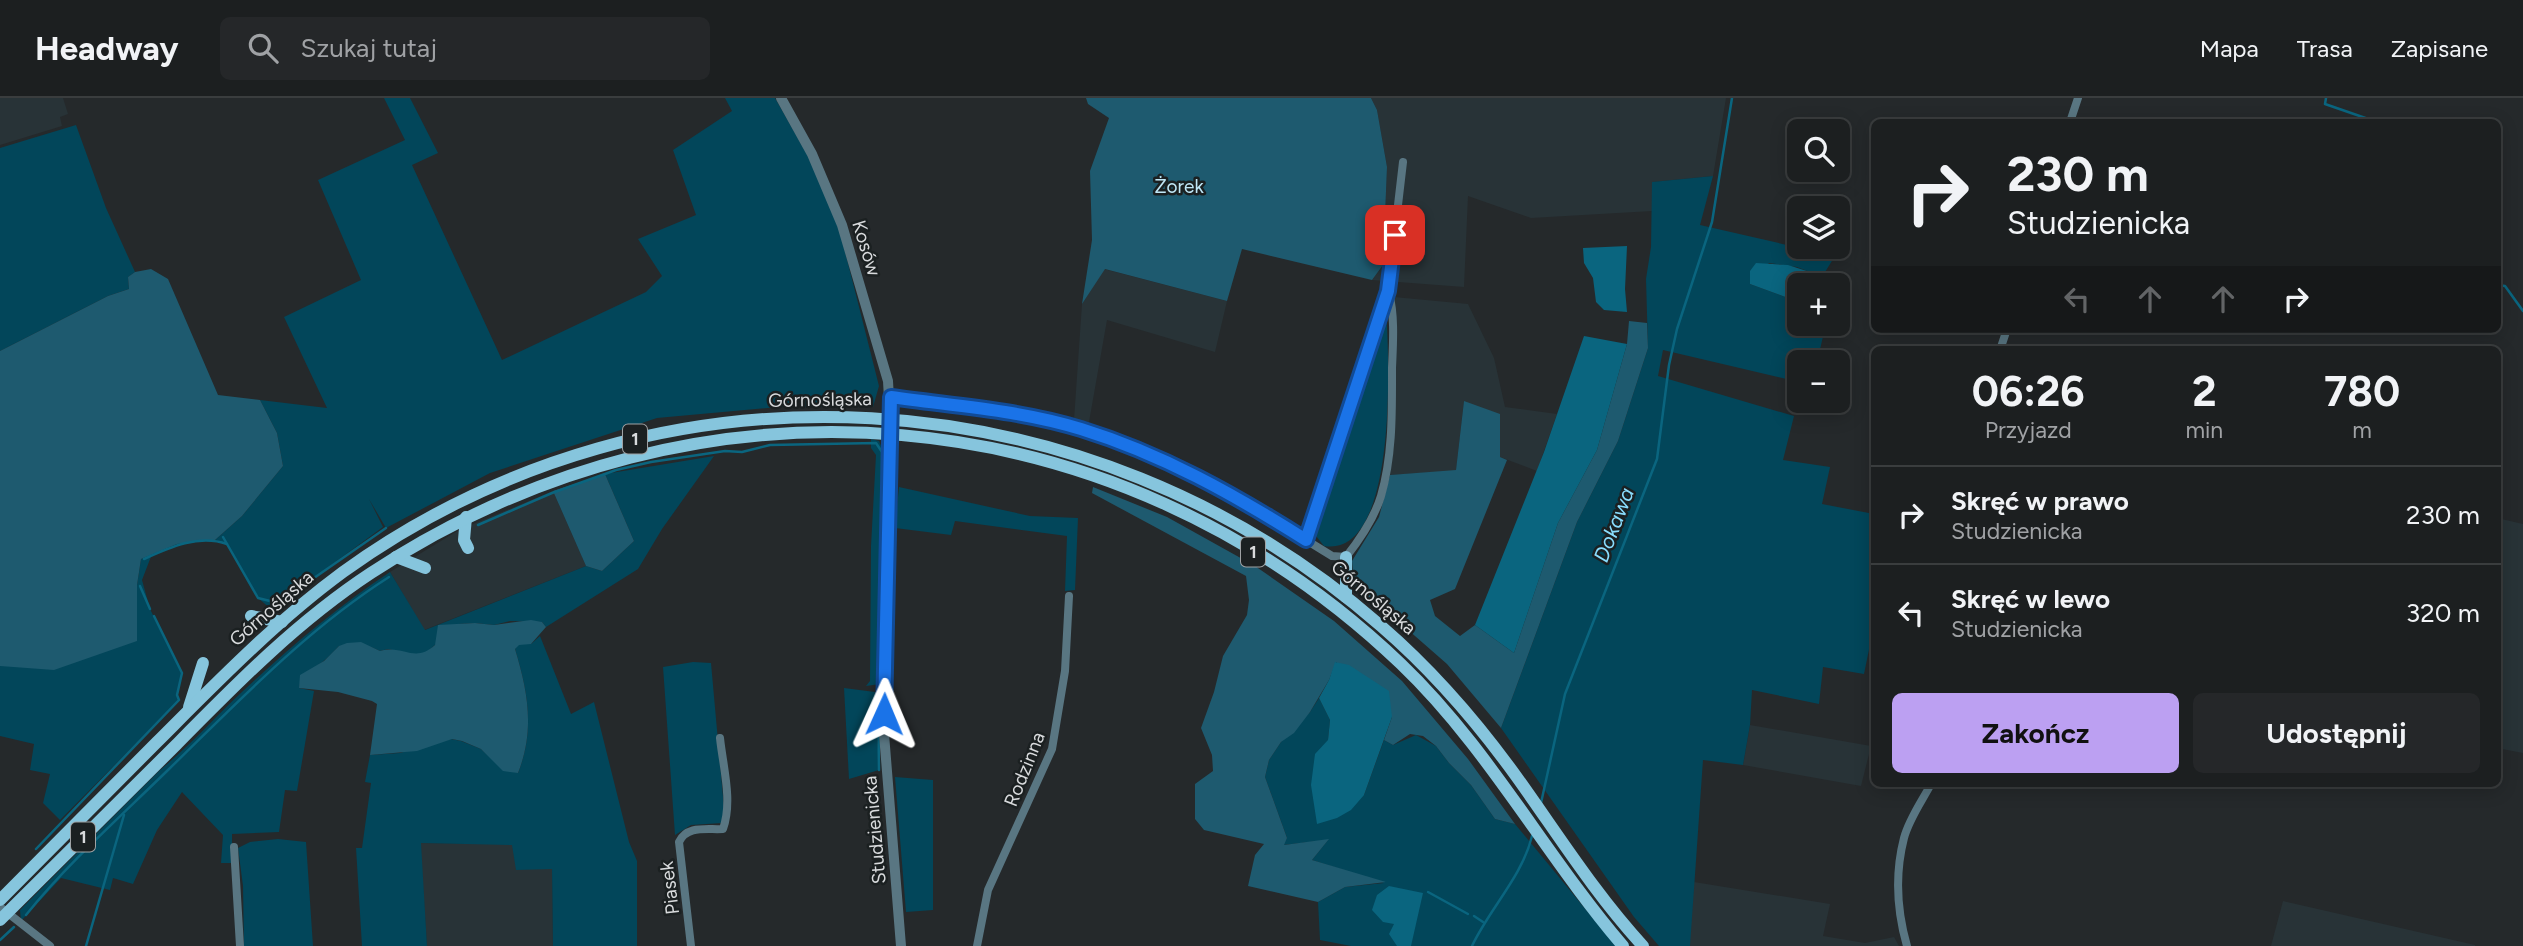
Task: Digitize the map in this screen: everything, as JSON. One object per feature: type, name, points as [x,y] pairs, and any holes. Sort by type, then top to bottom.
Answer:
[{"type":"main road","name":"Górnośląska","points":[[0,900],[188,711],[282,622],[353,566],[432,516],[489,489],[577,455],[653,434],[743,420],[831,416],[891,418],[965,428],[1074,454],[1149,481],[1226,517],[1264,540],[1380,624],[1434,676],[1482,732],[1615,913],[1643,946]]},
{"type":"main road","name":"Górnośląska","points":[[3,913],[255,666],[323,607],[396,557],[466,517],[551,481],[622,458],[708,440],[788,432],[831,431],[891,435],[994,449],[1070,468],[1171,508],[1286,572],[1402,665],[1456,724],[1623,946]]},
{"type":"main road","points":[[466,517],[464,540],[468,548]]},
{"type":"main road","points":[[1346,556],[1346,597]]},
{"type":"main road","points":[[396,557],[425,568]]},
{"type":"main road","points":[[251,616],[282,622]]},
{"type":"main road","points":[[188,711],[203,663]]},
{"type":"street","name":"Kosów","points":[[781,98],[812,154],[839,217],[883,362],[891,397],[891,418]]},
{"type":"street","points":[[2071,119],[2078,98]]},
{"type":"street","points":[[1306,540],[1388,291],[1403,162]]},
{"type":"street","points":[[891,397],[1024,416],[1080,429],[1132,447],[1187,471],[1257,508],[1332,556],[1346,556],[1371,521],[1387,473],[1393,348],[1388,291]]},
{"type":"street","name":"Studzienicka","points":[[891,418],[884,734],[901,946]]},
{"type":"street","name":"Rodzinna","points":[[977,946],[988,890],[1052,750],[1065,671],[1069,596]]},
{"type":"street","name":"Piasek","points":[[691,946],[679,842],[682,834],[691,830],[723,829],[726,821],[726,796],[720,738]]},
{"type":"street","points":[[1907,946],[1898,890],[1904,839],[1930,787]]},
{"type":"street","points":[[234,847],[240,946]]},
{"type":"street","points":[[3,913],[50,946]]},
{"type":"shaded area","points":[[0,98],[63,98],[68,114],[60,117],[62,126],[0,145]]},
{"type":"shaded area","points":[[384,98],[410,98],[438,153],[412,165],[502,360],[646,292],[662,276],[638,239],[696,215],[673,150],[732,111],[725,98],[775,98],[831,196],[879,386],[873,407],[779,407],[657,418],[490,473],[386,528],[369,499],[383,527],[271,609],[258,598],[227,544],[215,540],[242,516],[283,466],[277,433],[260,400],[327,408],[284,317],[361,280],[318,180],[405,140]]},
{"type":"shaded area","points":[[1371,98],[1726,98],[1713,176],[1653,182],[1652,211],[1531,218],[1468,196],[1464,287],[1372,280],[1383,265],[1387,167],[1377,110]]},
{"type":"shaded area","points":[[76,125],[106,208],[135,272],[128,277],[129,289],[108,296],[0,351],[0,148]]},
{"type":"shaded area","points":[[1713,176],[1700,225],[1787,245],[1787,259],[1833,259],[1824,273],[1810,273],[1797,267],[1769,263],[1750,284],[1787,298],[1787,336],[1823,336],[1820,350],[1787,350],[1787,379],[1663,350],[1658,376],[1794,416],[1783,460],[1830,467],[1822,504],[1871,513],[1871,640],[1864,674],[1823,667],[1819,704],[1752,690],[1750,725],[1743,765],[1703,760],[1690,946],[1659,946],[1634,917],[1501,728],[1577,522],[1618,441],[1648,348],[1646,279],[1651,247],[1652,182]]},
{"type":"shaded area","points":[[1627,246],[1627,312],[1604,310],[1596,302],[1593,278],[1584,263],[1583,248]]},
{"type":"shaded area","points":[[1756,263],[1788,265],[1810,273],[1787,273],[1787,298],[1750,284],[1750,271]]},
{"type":"shaded area","points":[[1104,269],[1227,301],[1215,352],[1107,320],[1089,422],[1074,420],[1082,304]]},
{"type":"shaded area","points":[[1394,297],[1468,304],[1494,358],[1505,407],[1557,414],[1537,471],[1500,457],[1464,401],[1456,471],[1390,475],[1394,445]]},
{"type":"shaded area","points":[[1386,310],[1387,407],[1384,449],[1377,488],[1366,520],[1348,541],[1324,546],[1316,536],[1316,522]]},
{"type":"shaded area","points":[[1584,336],[1627,344],[1597,450],[1558,523],[1514,653],[1475,625],[1544,452]]},
{"type":"shaded area","points":[[871,439],[879,441],[884,453],[880,684],[866,686],[870,681],[871,546],[876,455],[871,448]]},
{"type":"shaded area","points":[[714,456],[662,529],[638,569],[546,627],[542,622],[458,624],[426,653],[414,655],[388,649],[380,651],[371,647],[339,646],[310,671],[299,688],[314,691],[297,791],[285,790],[279,832],[232,834],[232,863],[221,863],[223,835],[182,792],[157,830],[133,884],[113,878],[110,890],[61,878],[21,921],[20,910],[243,691],[314,628],[390,572],[425,630],[586,566],[602,571],[634,541],[605,474]]},
{"type":"shaded area","points":[[899,487],[1030,516],[1078,518],[1075,590],[1065,591],[1067,536],[955,521],[951,535],[895,528]]},
{"type":"shaded area","points":[[553,491],[586,566],[424,630],[390,572],[459,530]]},
{"type":"shaded area","points":[[2501,519],[2523,524],[2523,753],[2501,749]]},
{"type":"shaded area","points":[[152,554],[142,580],[150,609],[182,673],[177,695],[179,700],[60,820],[43,803],[50,774],[30,770],[34,744],[0,736],[0,666],[137,585],[141,559]]},
{"type":"shaded area","points":[[540,636],[571,714],[594,702],[629,842],[637,861],[637,946],[553,946],[552,869],[516,870],[512,845],[421,843],[427,946],[362,946],[356,848],[362,848],[371,783],[365,782],[370,755],[400,753],[451,739],[481,749],[492,759],[518,773],[527,742],[528,711],[515,649],[518,644],[531,644]]},
{"type":"shaded area","points":[[693,662],[711,663],[724,808],[722,823],[691,825],[675,835],[663,667]]},
{"type":"shaded area","points":[[1335,662],[1349,665],[1389,691],[1392,717],[1364,795],[1351,810],[1317,824],[1311,785],[1315,754],[1328,740],[1330,720],[1319,698]]},
{"type":"shaded area","points":[[844,688],[875,692],[879,770],[849,779]]},
{"type":"shaded area","points":[[1319,698],[1330,720],[1328,740],[1364,795],[1384,740],[1393,745],[1416,735],[1436,746],[1471,785],[1495,819],[1515,824],[1616,946],[1351,946],[1320,940],[1318,902],[1345,887],[1384,883],[1312,860],[1328,840],[1283,845],[1287,838],[1265,777],[1269,760]]},
{"type":"shaded area","points":[[1750,725],[1871,746],[1861,786],[1743,765]]},
{"type":"shaded area","points":[[895,777],[933,780],[933,910],[906,912]]},
{"type":"shaded area","points":[[278,839],[306,842],[313,946],[244,946],[243,886],[238,848],[250,842]]},
{"type":"shaded area","points":[[420,843],[513,844],[552,868],[553,946],[427,946]]},
{"type":"shaded area","points":[[1694,882],[1830,904],[1823,936],[1865,943],[1894,937],[1899,946],[1689,946]]},
{"type":"shaded area","points":[[1389,886],[1423,893],[1411,946],[1397,946],[1389,934],[1394,924],[1383,922],[1372,910],[1377,895]]},
{"type":"shaded area","points":[[2283,901],[2475,945],[2475,946],[2271,946]]},
{"type":"green space","name":"Żorek","points":[[1086,98],[1371,98],[1377,110],[1387,167],[1383,265],[1372,280],[1242,249],[1227,301],[1105,269],[1082,304],[1092,240],[1090,171],[1109,118],[1088,104]]},
{"type":"green space","points":[[151,269],[168,279],[218,395],[260,400],[277,433],[283,466],[242,516],[215,540],[177,544],[141,559],[137,585],[137,641],[54,670],[0,666],[0,351],[108,296],[129,289],[128,277],[135,272]]},
{"type":"green space","points":[[1629,321],[1647,323],[1648,348],[1618,441],[1577,522],[1501,728],[1447,664],[1354,587],[1352,561],[1379,517],[1390,475],[1456,470],[1464,401],[1500,414],[1500,457],[1507,460],[1455,589],[1430,600],[1435,616],[1460,636],[1475,625],[1514,653],[1558,523],[1597,450],[1627,344]]},
{"type":"green space","points":[[605,474],[634,541],[602,571],[586,566],[553,491]]},
{"type":"green space","points":[[1093,487],[1167,517],[1255,566],[1334,621],[1402,681],[1468,759],[1515,824],[1495,819],[1471,785],[1436,746],[1423,736],[1410,734],[1393,745],[1384,740],[1392,717],[1336,662],[1310,712],[1294,733],[1281,742],[1269,760],[1265,777],[1287,838],[1284,845],[1329,839],[1312,860],[1386,882],[1345,887],[1318,902],[1248,886],[1255,855],[1264,844],[1204,830],[1195,819],[1195,784],[1213,771],[1212,755],[1201,728],[1223,656],[1247,615],[1249,600],[1246,576],[1092,493]]},
{"type":"green space","points":[[531,620],[542,622],[546,627],[531,644],[519,645],[515,649],[528,711],[527,742],[518,773],[503,771],[481,749],[452,739],[417,751],[370,755],[377,704],[338,692],[299,688],[300,675],[347,643],[361,642],[380,651],[421,653],[435,645],[438,625],[494,625]]},
{"type":"waterway","name":"Dokawa","points":[[1541,803],[1565,694],[1657,459],[1669,365],[1677,329],[1712,222],[1732,98]]},
{"type":"waterway","points":[[2326,98],[2325,104],[2368,119]]},
{"type":"waterway","points":[[2501,286],[2505,286],[2523,311]]},
{"type":"waterway","points":[[478,525],[552,493],[616,470],[725,451],[742,452],[770,445],[876,443],[882,452],[882,479]]},
{"type":"waterway","points":[[878,680],[882,488]]},
{"type":"waterway","points":[[223,537],[258,598],[278,603],[386,528]]},
{"type":"waterway","points":[[144,559],[174,546],[195,541],[227,544]]},
{"type":"waterway","points":[[26,915],[59,877],[247,693],[329,620],[389,577]]},
{"type":"waterway","points":[[140,586],[150,609]]},
{"type":"waterway","points":[[36,849],[179,700],[177,695],[182,673],[154,616]]},
{"type":"waterway","points":[[878,693],[879,770]]},
{"type":"waterway","points":[[86,946],[124,815]]},
{"type":"waterway","name":"Dokawa","points":[[1472,946],[1521,865],[1532,836]]},
{"type":"waterway","points":[[1428,892],[1468,914]]},
{"type":"waterway","points":[[1474,916],[1483,922]]},
{"type":"waterway","points":[[0,940],[14,927]]},
{"type":"route","points":[[884,714],[891,397],[1024,416],[1080,429],[1132,447],[1187,471],[1257,508],[1306,540],[1388,291],[1395,235]]}]
